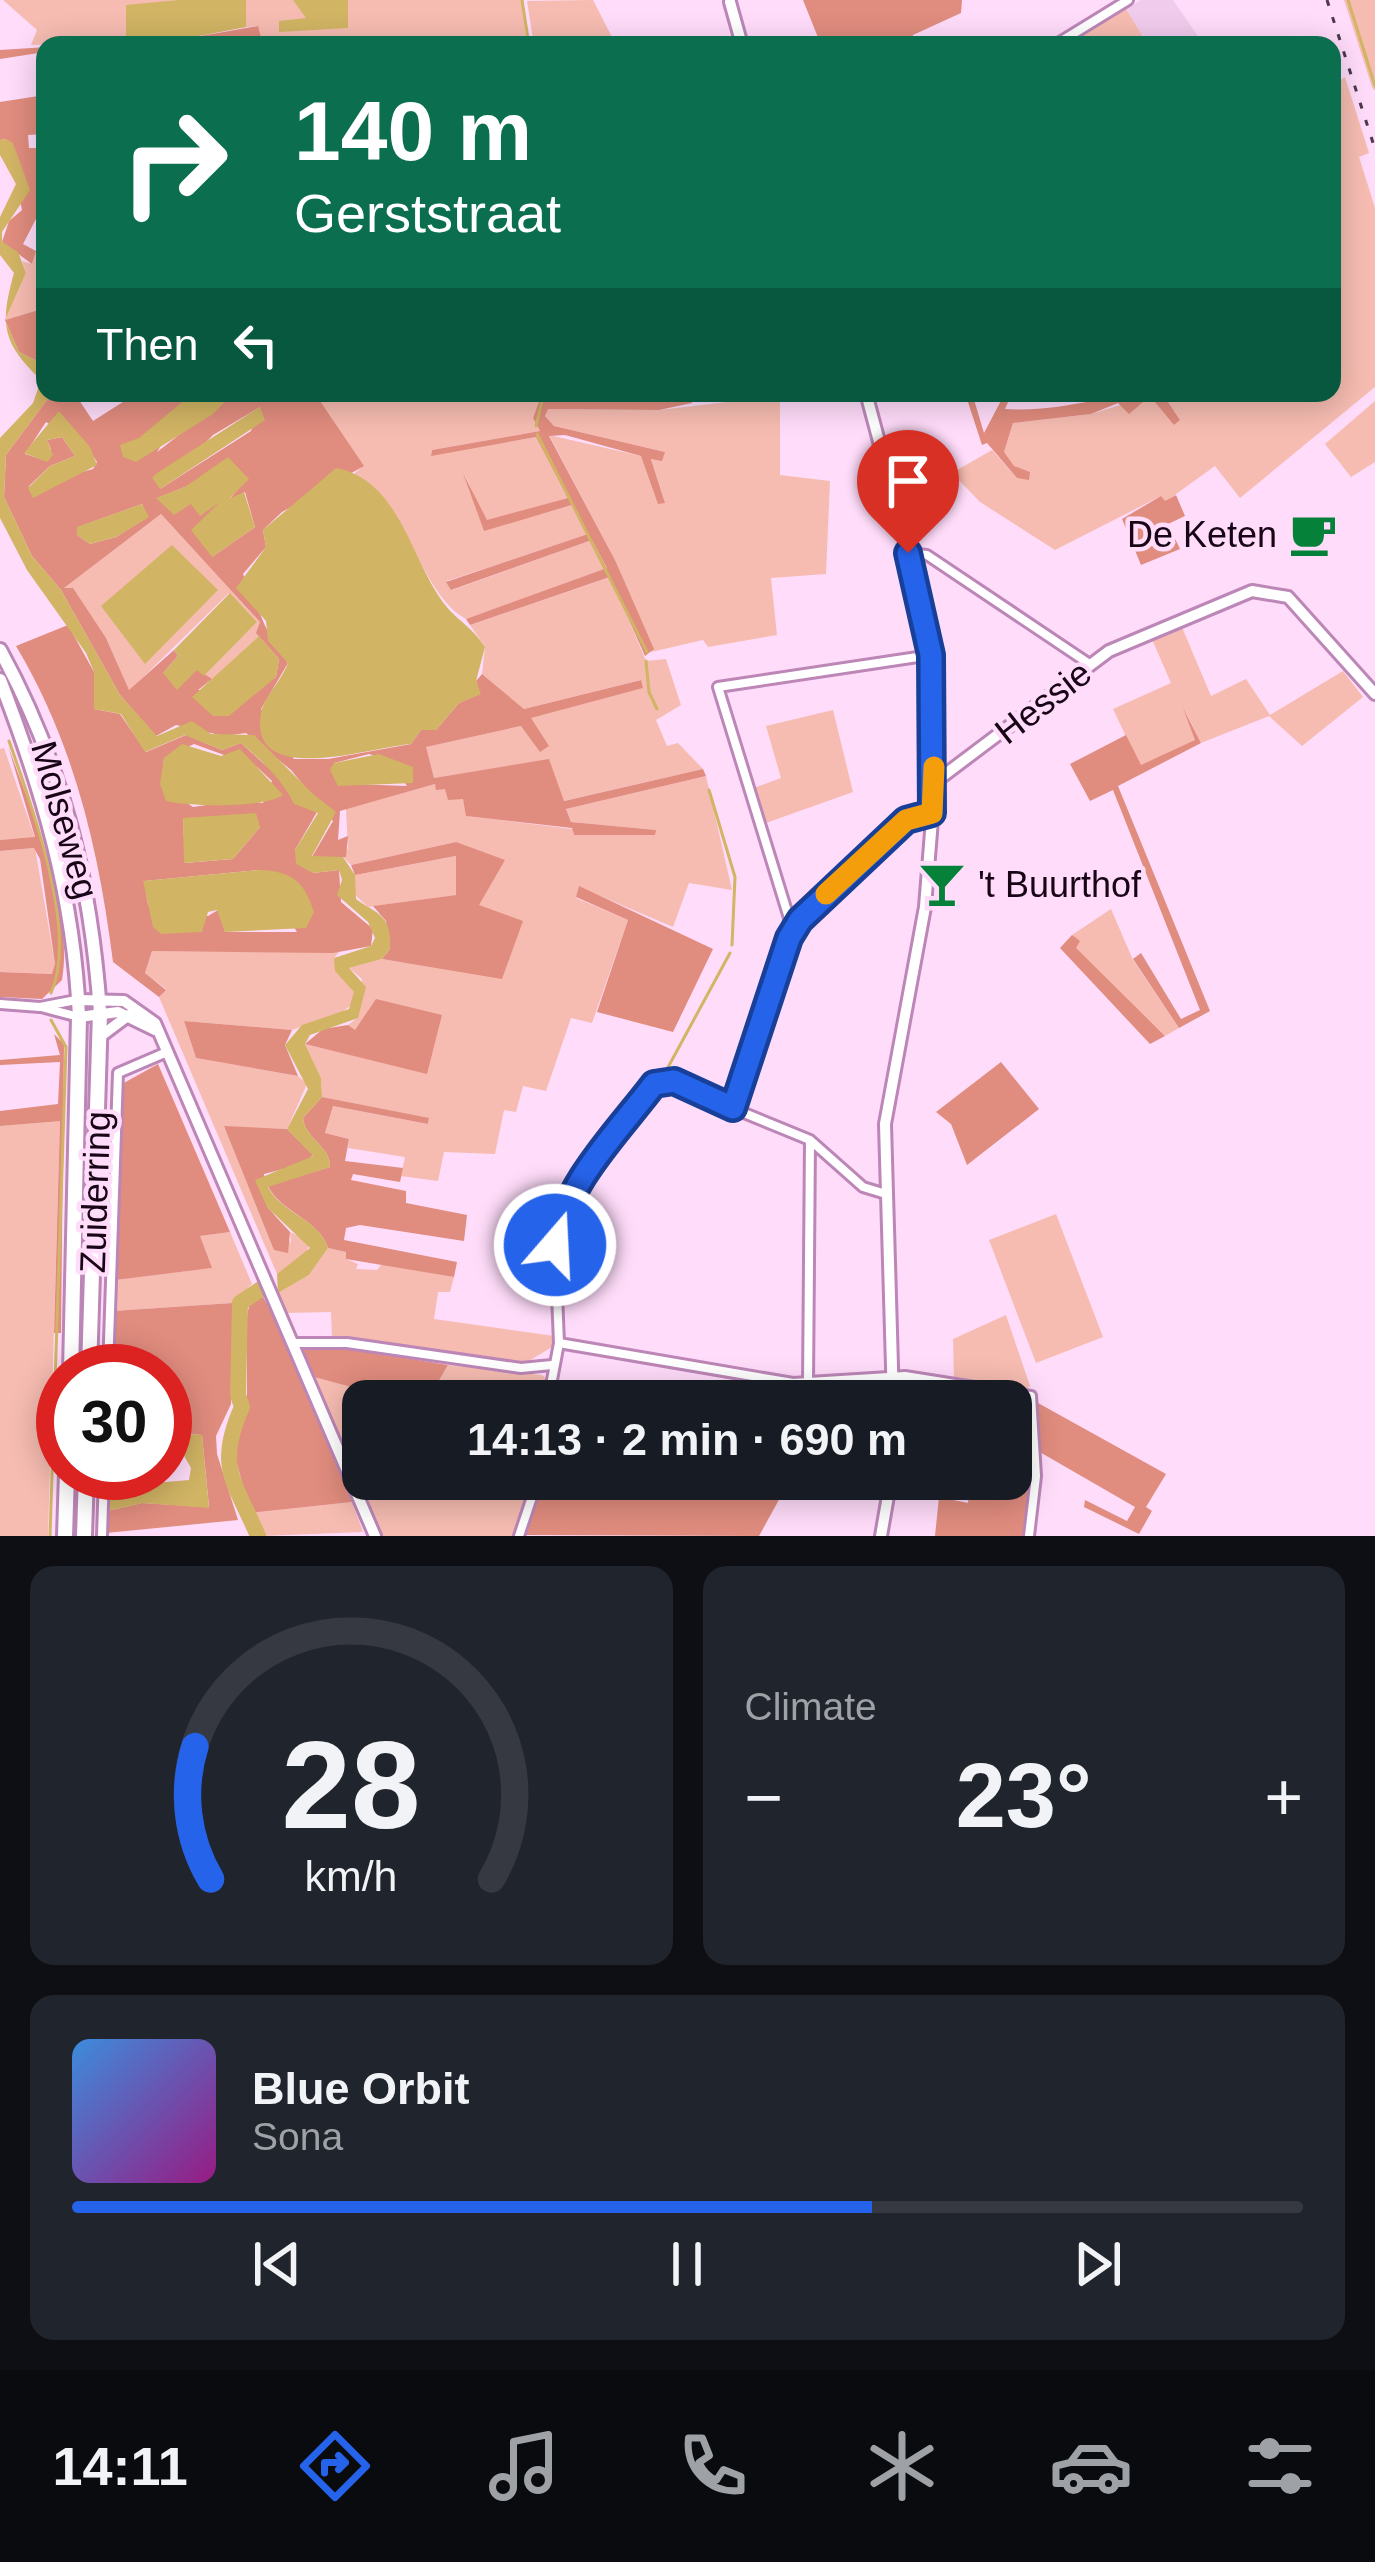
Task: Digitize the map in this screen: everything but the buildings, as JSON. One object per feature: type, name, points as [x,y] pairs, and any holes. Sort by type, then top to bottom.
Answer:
[{"type":"highway","name":"Zuiderring","points":[[90,1344],[100,1006]]},
{"type":"highway","name":"Zuiderring","points":[[72,1344],[79,1017]]},
{"type":"highway","points":[[65,1536],[67,1500]]},
{"type":"highway","points":[[83,1536],[85,1500]]},
{"type":"main road","name":"Molseweg","points":[[0,650],[67,803],[91,909],[100,1006]]},
{"type":"main road","name":"Molseweg","points":[[0,680],[58,851],[79,1017]]},
{"type":"street","points":[[1070,36],[1128,0]]},
{"type":"street","points":[[730,1],[740,36]]},
{"type":"street","points":[[868,402],[931,655],[935,782],[922,920],[886,1108],[892,1380]]},
{"type":"street","points":[[908,553],[927,555],[1091,665]]},
{"type":"street","name":"Hessie","points":[[935,782],[1108,651],[1217,604],[1270,591],[1298,605],[1375,694]]},
{"type":"street","points":[[793,931],[718,687],[931,655]]},
{"type":"street","points":[[733,1108],[793,931],[809,910],[906,820],[932,813]]},
{"type":"street","points":[[40,1007],[78,1000],[129,1015],[161,1037]]},
{"type":"street","points":[[0,1004],[79,1017],[100,1006],[134,1004],[149,1014],[375,1536]]},
{"type":"street","points":[[100,1036],[129,1015]]},
{"type":"street","points":[[109,1344],[118,1073],[167,1052]]},
{"type":"street","points":[[550,1380],[559,1343],[555,1245],[562,1210],[577,1184],[661,1079],[809,1140],[863,1187],[886,1194]]},
{"type":"street","points":[[808,1380],[809,1140]]},
{"type":"street","points":[[292,1343],[347,1343],[521,1368],[552,1365]]},
{"type":"street","points":[[559,1343],[789,1380]]},
{"type":"street","points":[[850,1380],[892,1377],[1030,1396],[1036,1476],[1029,1536]]},
{"type":"street","points":[[102,1536],[103,1500]]},
{"type":"street","points":[[519,1536],[531,1500]]},
{"type":"street","points":[[880,1536],[887,1500]]},
{"type":"shaded area","points":[[3,0],[522,0],[526,36],[260,36],[257,26],[171,36],[36,36],[36,45],[31,45],[37,30]]},
{"type":"shaded area","points":[[246,0],[246,27],[199,36],[126,36],[126,5]]},
{"type":"shaded area","points":[[293,0],[348,0],[348,28],[279,32],[279,21],[306,18]]},
{"type":"shaded area","points":[[593,0],[611,36],[533,36],[527,1]]},
{"type":"shaded area","points":[[803,0],[962,0],[961,13],[913,36],[817,36]]},
{"type":"shaded area","points":[[1141,0],[1173,0],[1198,36],[1142,36],[1126,9]]},
{"type":"shaded area","points":[[1344,0],[1375,0],[1375,91],[1372,87]]},
{"type":"shaded area","points":[[1126,9],[1142,36],[1082,36]]},
{"type":"shaded area","points":[[258,26],[261,36],[200,36]]},
{"type":"shaded area","points":[[36,48],[36,53],[0,59],[0,50]]},
{"type":"shaded area","points":[[1345,77],[1369,153],[1359,157],[1375,208],[1375,387],[1240,498],[1215,466],[1165,502],[1161,496],[1055,550],[980,502],[952,473],[992,450],[1017,478],[1004,452],[1013,423],[1091,414],[1130,402],[1158,402],[1180,420],[1168,402],[1341,402],[1341,80]]},
{"type":"shaded area","points":[[36,96],[36,135],[28,135],[29,148],[36,148],[36,219],[23,244],[36,251],[32,264],[2,242],[9,221],[22,210],[6,139],[0,140],[0,102]]},
{"type":"shaded area","points":[[6,139],[13,143],[30,190],[2,232],[2,242],[18,252],[26,273],[6,318],[14,273],[0,255],[0,217],[16,184],[0,155],[0,140]]},
{"type":"shaded area","points":[[36,251],[36,311],[5,320],[26,273],[22,261],[32,264]]},
{"type":"shaded area","points":[[36,311],[36,360],[19,352],[5,320]]},
{"type":"shaded area","points":[[6,323],[19,352],[36,360],[36,374],[18,354]]},
{"type":"shaded area","points":[[36,394],[36,402],[45,402],[6,455],[4,497],[32,556],[61,590],[120,695],[157,736],[192,721],[211,734],[254,735],[336,812],[312,856],[343,857],[355,875],[356,899],[382,917],[389,929],[390,949],[382,959],[349,968],[366,987],[358,1018],[310,1035],[305,1044],[321,1078],[322,1097],[303,1118],[330,1167],[268,1187],[317,1230],[328,1248],[309,1275],[278,1293],[277,1274],[310,1248],[267,1207],[255,1180],[313,1156],[287,1129],[308,1089],[285,1045],[302,1025],[349,1009],[354,992],[335,971],[334,958],[371,946],[375,938],[368,922],[337,895],[342,880],[339,870],[313,873],[296,864],[295,850],[318,813],[294,804],[277,778],[241,743],[222,750],[185,735],[145,752],[121,714],[94,709],[94,672],[86,653],[27,570],[0,518],[0,438]]},
{"type":"shaded area","points":[[1375,401],[1375,462],[1351,477],[1325,444]]},
{"type":"shaded area","points":[[45,402],[80,402],[93,421],[123,402],[188,402],[157,452],[221,402],[321,402],[364,466],[282,512],[263,530],[266,547],[243,574],[268,632],[288,663],[261,709],[294,759],[328,759],[411,744],[421,730],[436,730],[459,703],[480,694],[476,681],[482,674],[524,709],[641,680],[643,688],[531,718],[549,746],[540,752],[521,726],[426,747],[434,778],[549,759],[564,801],[703,769],[706,776],[566,809],[571,822],[656,830],[655,835],[574,835],[572,828],[466,816],[463,799],[448,800],[445,789],[436,790],[435,784],[340,811],[338,840],[348,836],[346,857],[312,857],[333,821],[291,770],[246,733],[224,736],[176,725],[156,736],[120,695],[61,590],[32,556],[4,497],[6,455]],"holes":[[[260,407],[251,431],[160,489],[213,435]],[[46,422],[88,448],[97,462],[93,469],[28,487],[50,466],[75,456],[62,437],[47,440],[51,449],[47,461],[25,454]],[[185,487],[238,489],[229,500],[245,492],[255,527],[212,557],[220,500],[157,498]],[[142,504],[148,517],[116,537],[90,544],[77,535],[78,527]],[[161,514],[260,622],[256,633],[279,659],[276,677],[260,688],[198,690],[212,679],[198,670],[163,673],[178,656],[174,650],[129,690],[106,638],[73,588],[64,588]],[[369,754],[389,760],[407,786],[352,784],[334,763]]]},
{"type":"shaded area","points":[[182,402],[224,402],[136,462],[123,457],[120,445],[139,438]]},
{"type":"shaded area","points":[[320,402],[539,402],[533,418],[540,431],[432,450],[431,455],[536,437],[569,498],[486,521],[464,473],[484,530],[573,505],[589,534],[447,581],[452,590],[592,540],[608,568],[466,619],[438,591],[388,507],[354,474],[363,466]]},
{"type":"shaded area","points":[[539,402],[692,402],[659,410],[548,409],[545,416],[554,426],[665,452],[662,461],[651,459],[665,503],[658,504],[641,456],[565,435],[549,436],[615,560],[654,649],[645,656],[610,577],[470,625],[466,619],[607,568],[592,540],[451,590],[446,582],[588,534],[572,505],[484,531],[463,473],[487,520],[568,498],[536,437],[431,456],[432,450],[540,431],[533,418]]},
{"type":"shaded area","points":[[780,402],[780,475],[830,481],[826,574],[771,578],[777,635],[708,647],[703,640],[651,652],[615,560],[549,435],[641,456],[665,503],[651,458],[665,452],[554,426],[545,416],[547,409],[659,410]]},
{"type":"shaded area","points":[[968,402],[975,402],[984,433],[1000,402],[1008,402],[1005,409],[1025,409],[1088,402],[1143,402],[1129,414],[1118,403],[1091,414],[1013,423],[1004,452],[1014,466],[1030,472],[1029,480],[1017,478],[987,443],[982,445]]},
{"type":"shaded area","points":[[1155,402],[1168,402],[1180,420],[1174,425]]},
{"type":"shaded area","points":[[260,407],[265,420],[160,489],[152,478],[157,473]]},
{"type":"shaded area","points":[[59,411],[90,447],[97,465],[33,498],[28,488],[50,466],[75,456],[62,437],[47,440],[53,455],[47,462],[24,453]]},
{"type":"shaded area","points":[[228,457],[249,479],[229,499],[244,492],[255,527],[212,557],[191,530],[220,502],[200,516],[191,504],[174,515],[156,498],[185,487]]},
{"type":"shaded area","points":[[336,468],[376,489],[402,525],[446,606],[485,647],[476,681],[481,694],[459,703],[436,730],[421,730],[411,744],[317,758],[293,757],[273,751],[262,737],[263,707],[288,663],[268,641],[266,621],[236,588],[266,547],[263,530]]},
{"type":"shaded area","points":[[1176,495],[1185,516],[1168,524],[1180,549],[1141,565],[1122,519],[1161,496],[1165,501]]},
{"type":"shaded area","points":[[142,504],[149,517],[116,537],[90,544],[77,535],[77,527]]},
{"type":"shaded area","points":[[161,514],[260,622],[259,636],[212,679],[204,676],[257,622],[229,593],[129,691],[106,638],[61,590]]},
{"type":"shaded area","points":[[172,545],[218,590],[145,664],[101,606]]},
{"type":"shaded area","points":[[611,577],[646,661],[666,659],[681,705],[656,720],[667,746],[678,743],[703,769],[563,801],[549,760],[434,778],[425,747],[521,726],[530,718],[642,688],[640,680],[524,709],[482,674],[485,647],[470,625]]},
{"type":"shaded area","points":[[230,593],[257,622],[204,676],[197,670],[177,690],[163,673],[178,656],[174,650]]},
{"type":"shaded area","points":[[68,625],[94,672],[94,709],[120,714],[146,752],[186,735],[222,750],[241,743],[317,812],[295,850],[313,873],[339,870],[341,902],[373,929],[371,946],[333,953],[152,951],[145,973],[166,990],[159,997],[113,962],[81,798],[54,721],[16,646]],"holes":[[[194,744],[257,767],[272,781],[263,803],[241,800],[193,807],[161,785],[164,758]],[[183,818],[260,827],[233,859],[185,863]],[[258,870],[297,932],[225,932],[218,910],[208,916],[148,905],[144,881]]]},
{"type":"shaded area","points":[[1181,625],[1211,696],[1246,679],[1270,715],[1343,671],[1363,697],[1302,746],[1269,716],[1201,743],[1184,709],[1196,740],[1140,766],[1113,709],[1171,683],[1151,637]]},
{"type":"shaded area","points":[[259,636],[279,659],[276,677],[229,716],[213,716],[192,697]]},
{"type":"shaded area","points":[[1183,708],[1201,743],[1118,786],[1210,1011],[1179,1028],[1133,959],[1141,953],[1181,1019],[1200,1010],[1113,790],[1090,801],[1070,764],[1126,735],[1141,765],[1195,740]]},
{"type":"shaded area","points":[[833,710],[853,792],[766,823],[754,788],[781,778],[766,726]]},
{"type":"shaded area","points":[[182,744],[221,756],[240,749],[283,795],[227,805],[166,801],[160,784],[164,758]]},
{"type":"shaded area","points":[[8,746],[39,831],[62,923],[62,980],[42,999],[0,997],[0,972],[52,974],[55,964],[40,859],[34,848],[0,851],[0,840],[35,837]]},
{"type":"shaded area","points":[[4,748],[35,838],[0,840],[0,749]]},
{"type":"shaded area","points":[[379,754],[413,767],[413,783],[338,786],[330,770],[334,763]]},
{"type":"shaded area","points":[[706,776],[732,890],[689,883],[673,927],[579,887],[576,898],[628,920],[592,1023],[571,1018],[546,1091],[523,1086],[516,1112],[504,1110],[495,1154],[444,1152],[438,1181],[401,1176],[405,1157],[348,1148],[349,1139],[325,1133],[333,1106],[428,1124],[429,1119],[322,1097],[321,1078],[305,1044],[427,1073],[367,1021],[355,1031],[348,1025],[357,1018],[362,979],[349,968],[382,959],[502,978],[522,921],[479,906],[456,842],[351,865],[343,857],[348,848],[346,809],[435,784],[463,799],[467,816],[573,829],[573,834],[654,835],[655,830],[571,822],[566,809]]},
{"type":"shaded area","points":[[256,813],[260,827],[233,859],[184,863],[183,818]]},
{"type":"shaded area","points":[[456,842],[505,860],[479,905],[523,921],[502,979],[382,959],[390,949],[386,921],[373,906],[456,895],[456,856],[355,875],[351,865]]},
{"type":"shaded area","points":[[35,848],[53,974],[0,972],[0,851]]},
{"type":"shaded area","points":[[457,856],[456,895],[368,907],[354,894],[355,875]]},
{"type":"shaded area","points":[[259,870],[280,873],[301,885],[314,912],[306,928],[225,932],[217,910],[208,912],[202,932],[161,934],[153,927],[143,881]]},
{"type":"shaded area","points":[[579,886],[713,949],[673,1032],[597,1012],[628,920],[576,897]]},
{"type":"shaded area","points":[[1111,909],[1133,960],[1179,1028],[1165,1036],[1075,948],[1079,941],[1072,935]]},
{"type":"shaded area","points":[[1072,935],[1080,941],[1076,948],[1165,1036],[1150,1044],[1060,948]]},
{"type":"shaded area","points":[[152,951],[339,952],[334,958],[354,992],[354,1003],[341,1013],[292,1030],[184,1021],[196,1058],[298,1076],[307,1084],[287,1129],[224,1127],[291,1244],[290,1232],[310,1242],[305,1256],[277,1274],[159,997],[166,989],[145,973]]},
{"type":"shaded area","points":[[376,999],[442,1015],[427,1074],[305,1044],[323,1029],[348,1025],[355,1030]]},
{"type":"shaded area","points":[[184,1021],[292,1030],[285,1045],[298,1076],[196,1058]]},
{"type":"shaded area","points":[[54,1034],[64,1044],[61,1333],[54,1333],[60,1121],[0,1126],[0,1111],[58,1104],[60,1062],[0,1065],[0,1060],[60,1055]]},
{"type":"shaded area","points":[[1001,1062],[1039,1109],[967,1165],[951,1124],[936,1112]]},
{"type":"shaded area","points":[[158,1064],[230,1232],[200,1236],[212,1268],[116,1280],[122,1084]]},
{"type":"shaded area","points":[[322,1097],[429,1118],[428,1124],[333,1106],[325,1133],[349,1139],[345,1161],[403,1168],[400,1182],[353,1174],[351,1180],[406,1191],[406,1203],[467,1215],[464,1241],[360,1225],[346,1228],[344,1240],[457,1262],[454,1277],[346,1259],[346,1252],[328,1248],[317,1230],[274,1195],[268,1186],[330,1167],[303,1118]]},
{"type":"shaded area","points":[[60,1120],[54,1344],[36,1344],[36,1500],[49,1500],[48,1536],[0,1536],[0,1126]]},
{"type":"shaded area","points":[[224,1126],[287,1129],[313,1155],[303,1164],[264,1174],[267,1207],[290,1232],[288,1253],[274,1250]]},
{"type":"shaded area","points":[[1056,1214],[1103,1337],[1036,1363],[989,1240]]},
{"type":"shaded area","points":[[230,1232],[252,1284],[233,1303],[113,1311],[116,1280],[211,1268],[199,1236]]},
{"type":"shaded area","points":[[328,1248],[346,1252],[346,1259],[358,1264],[356,1269],[377,1270],[382,1264],[454,1277],[450,1292],[438,1292],[434,1319],[554,1336],[552,1347],[524,1364],[332,1337],[331,1312],[285,1313],[278,1293],[309,1275]]},
{"type":"shaded area","points":[[261,1293],[271,1311],[342,1478],[342,1500],[352,1502],[250,1513],[233,1448],[247,1409],[250,1301]]},
{"type":"shaded area","points":[[233,1303],[231,1404],[216,1436],[238,1520],[106,1533],[107,1511],[142,1503],[209,1507],[202,1435],[192,1434],[192,1344],[112,1344],[113,1311]]},
{"type":"shaded area","points":[[1006,1315],[1028,1380],[954,1380],[953,1339]]},
{"type":"shaded area","points":[[302,1348],[344,1348],[448,1365],[439,1380],[342,1380],[342,1385],[314,1377]]},
{"type":"shaded area","points":[[448,1365],[547,1379],[547,1380],[439,1380]]},
{"type":"shaded area","points":[[314,1377],[342,1385],[342,1442]]},
{"type":"shaded area","points":[[1038,1403],[1166,1474],[1146,1507],[1152,1511],[1139,1534],[1084,1507],[1085,1500],[1127,1521],[1135,1507],[1038,1451]]},
{"type":"shaded area","points":[[192,1434],[202,1435],[209,1508],[143,1503],[107,1511],[107,1500],[192,1500]]},
{"type":"shaded area","points":[[1032,1485],[1039,1487],[1035,1536],[935,1536],[939,1500],[1032,1500]]},
{"type":"shaded area","points":[[367,1500],[528,1500],[514,1536],[382,1536]]},
{"type":"shaded area","points":[[536,1500],[779,1500],[759,1536],[525,1535]]},
{"type":"shaded area","points":[[352,1502],[363,1532],[262,1536],[250,1513]]},
{"type":"waterway","points":[[522,0],[528,36]]},
{"type":"waterway","points":[[1348,0],[1375,86]]},
{"type":"waterway","points":[[536,426],[542,402]]},
{"type":"waterway","points":[[537,434],[647,652]]},
{"type":"waterway","points":[[646,661],[649,692],[657,709]]},
{"type":"waterway","points":[[9,741],[56,903],[58,967],[51,993]]},
{"type":"waterway","points":[[709,790],[735,877],[732,945]]},
{"type":"waterway","points":[[666,1071],[730,953]]},
{"type":"waterway","points":[[50,1536],[66,1047],[51,1020]]},
{"type":"waterway","points":[[258,1536],[229,1460],[242,1407],[238,1395],[240,1303],[261,1289]]},
{"type":"railway","points":[[1327,0],[1339,36]]},
{"type":"railway","points":[[1341,43],[1375,149]]},
{"type":"slow traffic","points":[[826,894],[906,820],[917,813],[932,813],[934,767]]},
{"type":"place","name":"De Keten","points":[[1313,534]]},
{"type":"place","name":"'t Buurthof","points":[[942,884]]},
{"type":"route","points":[[555,1245],[562,1210],[577,1184],[654,1084],[661,1079],[674,1081],[733,1108],[789,938],[800,920],[906,820],[917,813],[932,813],[931,655],[908,553]]}]
